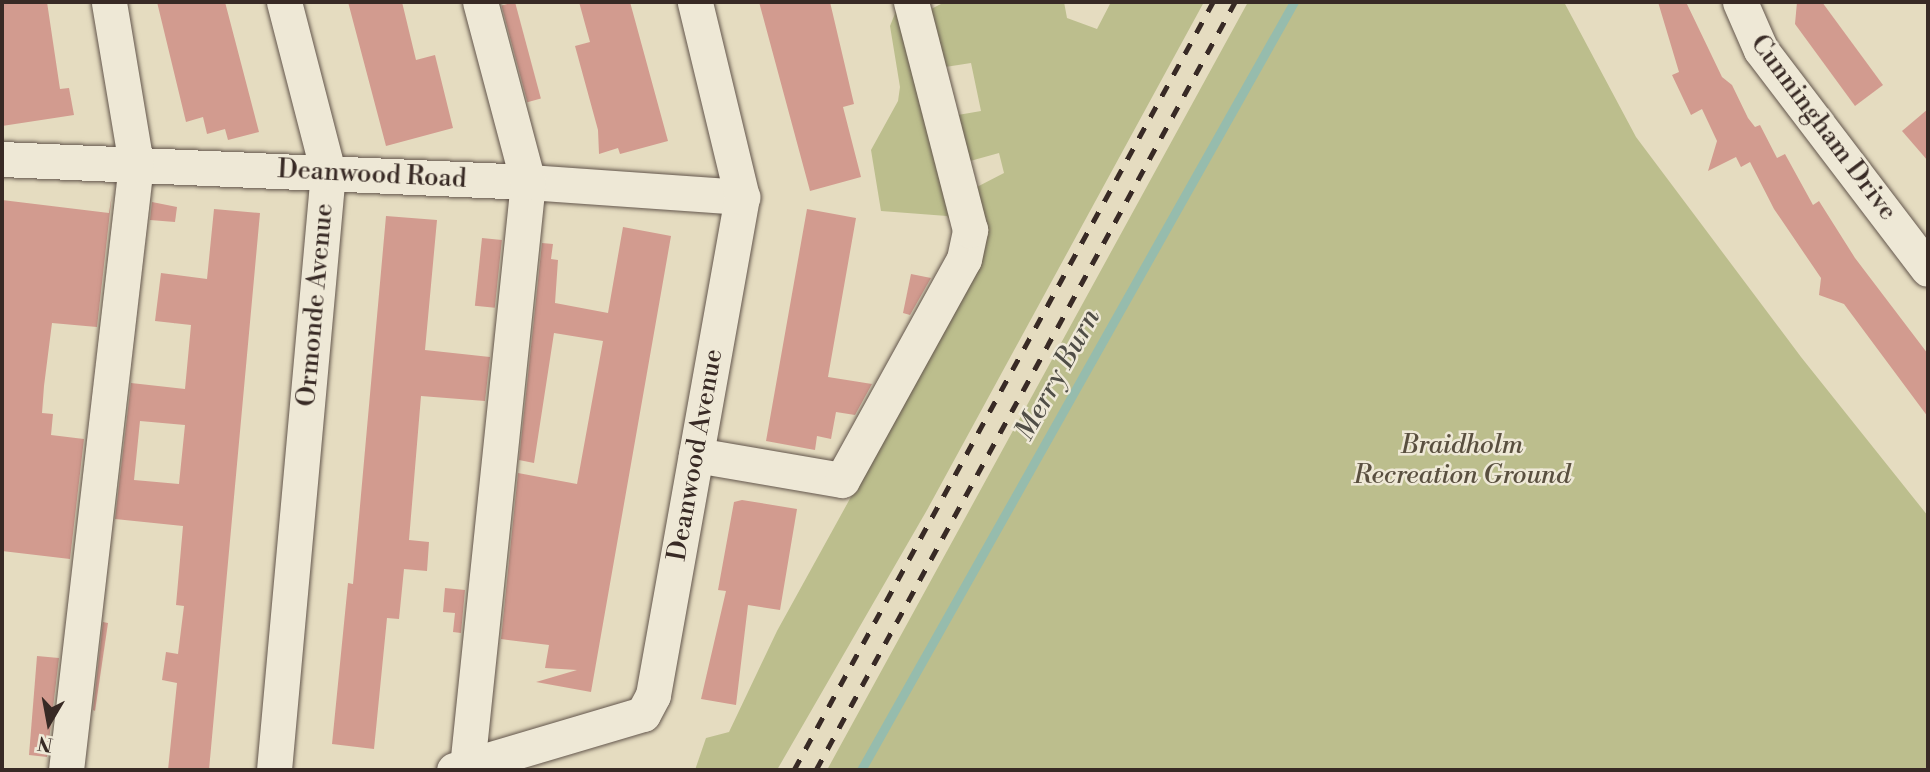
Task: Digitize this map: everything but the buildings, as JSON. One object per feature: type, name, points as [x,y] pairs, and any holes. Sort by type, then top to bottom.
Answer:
[{"type":"street","points":[[66,770],[136,164],[109,2]]},
{"type":"street","name":"Ormonde Avenue","points":[[274,770],[328,172],[284,2]]},
{"type":"street","points":[[460,769],[528,183],[480,2]]},
{"type":"street","name":"Deanwood Avenue","points":[[460,769],[643,714],[653,695],[742,197],[695,2]]},
{"type":"street","points":[[696,455],[842,480],[964,259],[970,230],[911,2]]},
{"type":"street","name":"Cunningham Drive","points":[[1740,2],[1760,50],[1924,252]]},
{"type":"street","name":"Deanwood Road","points":[[2,159],[328,172],[742,197]]},
{"type":"green space","points":[[945,2],[1064,2],[1067,18],[1097,29],[1111,2],[1204,2],[927,510],[777,770],[695,770],[706,738],[729,732],[777,631],[868,466],[973,189],[1004,173],[999,153],[963,163],[952,116],[981,111],[971,63],[939,68],[925,12]]},
{"type":"green space","name":"Braidholm Recreation Ground","points":[[1248,2],[1564,2],[1636,137],[1801,357],[1928,516],[1928,770],[827,770]]},
{"type":"green space","points":[[896,11],[960,230],[947,216],[881,211],[871,150],[898,101],[900,87],[890,26]]},
{"type":"waterway","name":"Merry Burn","points":[[861,770],[1294,2]]},
{"type":"railway","points":[[794,770],[1213,2]]},
{"type":"railway","points":[[816,770],[1235,2]]}]
